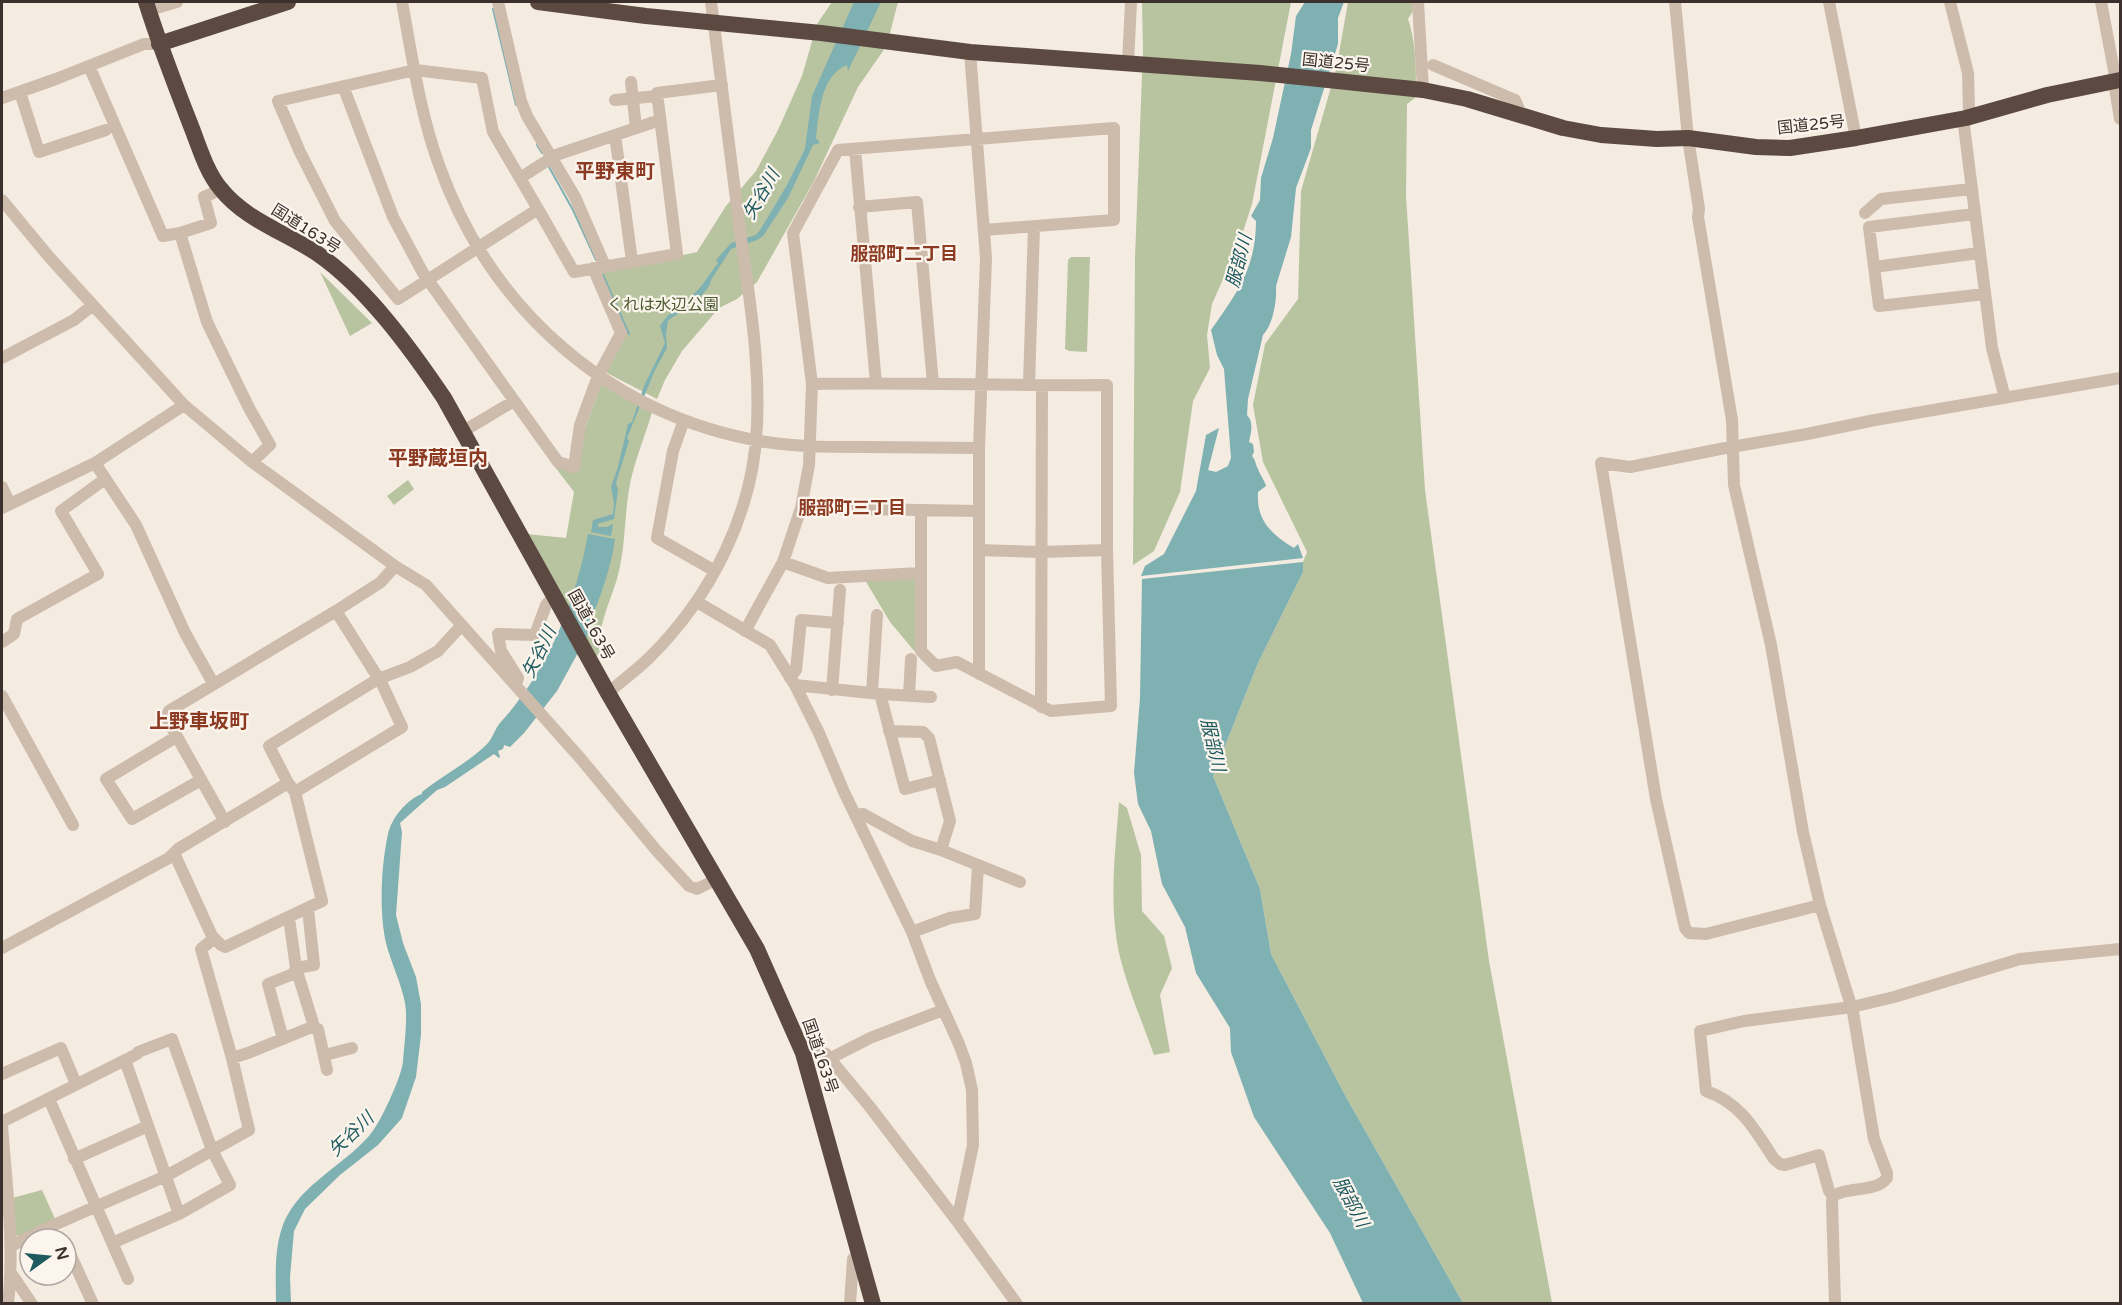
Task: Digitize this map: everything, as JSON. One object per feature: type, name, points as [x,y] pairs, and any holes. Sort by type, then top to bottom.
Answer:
[{"type":"highway","points":[[147,6],[159,44],[245,9],[288,2]]},
{"type":"highway","name":"国道25号","points":[[538,2],[970,52],[1260,73],[1423,90],[1467,99],[1563,128],[1601,135],[1657,139],[1688,138],[1756,147],[1790,148],[1966,118],[2047,95],[2118,81]]},
{"type":"highway","name":"国道163号","points":[[159,44],[202,153],[219,188],[246,213],[318,254],[347,278],[416,357],[444,398],[608,693],[757,949],[803,1053],[873,1304]]},
{"type":"street","points":[[147,6],[177,2]]},
{"type":"street","points":[[402,2],[415,70],[438,165],[461,219],[477,249],[512,297],[551,339],[602,378],[647,404],[684,420],[718,431],[756,440],[810,446],[979,448]]},
{"type":"street","points":[[343,86],[393,217],[428,281],[558,462],[574,466],[580,425],[621,333],[575,197],[527,116],[521,101],[498,2]]},
{"type":"street","points":[[608,693],[649,659],[697,602],[730,540],[742,506],[756,440],[757,371],[711,2]]},
{"type":"street","points":[[1130,64],[1131,2]]},
{"type":"street","points":[[1418,2],[1423,90]]},
{"type":"street","points":[[1675,2],[1698,217],[1732,420],[1734,485],[1771,645],[1803,832],[1820,905],[1852,1007],[1874,1140],[1887,1178],[1882,1183],[1833,1196]]},
{"type":"street","points":[[1829,2],[1856,138]]},
{"type":"street","points":[[1950,2],[1968,73],[1968,111],[1964,126],[1971,189],[1995,359],[2005,398]]},
{"type":"street","points":[[2101,2],[2118,81],[2115,88],[2121,119]]},
{"type":"street","points":[[2,98],[144,44],[159,44]]},
{"type":"street","points":[[970,52],[986,258],[979,448],[979,674]]},
{"type":"street","points":[[1433,64],[1515,100],[1519,115]]},
{"type":"street","points":[[89,66],[163,236],[211,223],[204,197],[219,188]]},
{"type":"street","points":[[538,209],[398,299],[335,221],[300,152],[278,101],[415,70],[482,78],[493,132],[538,209],[574,272],[677,254],[657,96]]},
{"type":"street","points":[[630,82],[636,128]]},
{"type":"street","points":[[615,100],[657,96],[657,93],[722,85]]},
{"type":"street","points":[[20,92],[39,152],[106,130]]},
{"type":"street","points":[[520,178],[551,158],[660,120]]},
{"type":"street","points":[[745,631],[783,562],[801,508],[809,465],[812,384],[793,233],[837,150],[1114,128],[1114,220],[984,230]]},
{"type":"street","points":[[615,135],[632,261]]},
{"type":"street","points":[[855,149],[876,383]]},
{"type":"street","points":[[1865,213],[1881,199],[1971,189]]},
{"type":"street","points":[[2,200],[50,258],[184,405],[252,462],[395,566],[426,585],[544,716],[689,886],[697,889],[715,880]]},
{"type":"street","points":[[859,207],[918,202],[933,384]]},
{"type":"street","points":[[1974,214],[1869,227],[1879,306],[1985,294]]},
{"type":"street","points":[[1034,226],[1035,385],[1041,552],[1041,707]]},
{"type":"street","points":[[180,233],[207,322],[249,408],[270,445],[252,462]]},
{"type":"street","points":[[1874,267],[1979,254]]},
{"type":"street","points":[[2,358],[74,320],[93,305]]},
{"type":"street","points":[[1820,905],[1706,934],[1689,933],[1685,928],[1656,799],[1601,463],[1630,467],[2121,378]]},
{"type":"street","points":[[812,384],[1107,385],[1107,550],[1111,706],[1051,711],[957,662],[936,666],[921,651],[921,511]]},
{"type":"street","points":[[462,432],[514,401]]},
{"type":"street","points":[[2,487],[6,506],[95,463],[184,405]]},
{"type":"street","points":[[684,420],[673,451],[657,538],[715,571]]},
{"type":"street","points":[[95,463],[136,525],[185,633],[213,683]]},
{"type":"street","points":[[2,642],[14,634],[16,619],[98,574],[61,511],[105,479]]},
{"type":"street","points":[[801,508],[978,511]]},
{"type":"street","points":[[979,550],[1041,552],[1107,550]]},
{"type":"street","points":[[783,562],[828,578],[920,573]]},
{"type":"street","points":[[225,822],[176,737],[166,717],[169,711],[336,611],[381,582],[395,566]]},
{"type":"street","points":[[832,690],[840,590]]},
{"type":"street","points":[[517,686],[518,678],[501,651],[498,634],[535,635],[546,605],[555,597]]},
{"type":"street","points":[[697,602],[770,645],[793,681],[912,932],[943,1010],[960,1044],[972,1090],[973,1145],[957,1221]]},
{"type":"street","points":[[2,948],[169,858],[225,822],[402,727],[382,684],[336,611]]},
{"type":"street","points":[[877,615],[876,693],[905,789],[940,780]]},
{"type":"street","points":[[793,681],[801,620],[838,623]]},
{"type":"street","points":[[174,853],[212,936],[221,945],[225,946],[322,902],[292,787],[268,746],[378,679],[410,667],[438,651],[461,626]]},
{"type":"street","points":[[909,695],[911,658]]},
{"type":"street","points":[[793,681],[832,690],[931,697]]},
{"type":"street","points":[[2,696],[73,825]]},
{"type":"street","points":[[889,731],[923,732],[929,738],[950,821],[941,850]]},
{"type":"street","points":[[176,737],[106,779],[132,819],[201,780]]},
{"type":"street","points":[[855,815],[863,813],[912,842],[941,850],[1020,882]]},
{"type":"street","points":[[912,932],[950,918],[975,914],[978,866]]},
{"type":"street","points":[[296,968],[314,965],[308,909]]},
{"type":"street","points":[[289,918],[296,968],[313,1023],[312,1027]]},
{"type":"street","points":[[11,1246],[166,1176],[249,1130],[232,1058],[201,949],[211,941],[212,936]]},
{"type":"street","points":[[1835,1304],[1833,1196],[1829,1191],[1819,1155],[1785,1165],[1780,1164],[1774,1159],[1739,1109],[1724,1098],[1706,1091],[1700,1031],[1744,1021],[1852,1007],[1894,997],[2020,959],[2121,949]]},
{"type":"street","points":[[283,1039],[268,984],[293,974],[296,968]]},
{"type":"street","points":[[829,1059],[870,1038],[943,1010]]},
{"type":"street","points":[[232,1058],[312,1027],[318,1029],[327,1070]]},
{"type":"street","points":[[8,1304],[11,1246],[4,1182],[2,1124],[138,1052],[172,1039],[212,1150],[231,1185],[179,1214],[112,1243]]},
{"type":"street","points":[[2,1074],[60,1047],[76,1084]]},
{"type":"street","points":[[325,1055],[352,1048]]},
{"type":"street","points":[[803,1053],[821,1051],[870,1107],[1017,1304]]},
{"type":"street","points":[[125,1060],[179,1214]]},
{"type":"street","points":[[49,1099],[128,1279]]},
{"type":"street","points":[[74,1159],[148,1126]]},
{"type":"street","points":[[850,1304],[853,1259],[860,1254]]},
{"type":"street","points":[[78,1271],[93,1304]]},
{"type":"street","points":[[11,1273],[32,1304]]},
{"type":"green space","name":"くれは水辺公園","points":[[832,2],[898,2],[883,51],[858,87],[814,181],[757,282],[737,299],[719,308],[682,351],[657,399],[607,373],[626,333],[600,273],[697,252],[726,206],[756,171],[778,130],[802,76],[817,24]]},
{"type":"green space","points":[[1142,2],[1291,2],[1252,204],[1240,241],[1212,304],[1207,335],[1210,368],[1193,401],[1180,492],[1154,551],[1133,565],[1135,258],[1143,50]]},
{"type":"green space","points":[[1348,2],[1412,2],[1413,11],[1408,19],[1414,48],[1416,88],[1415,98],[1407,104],[1406,196],[1425,490],[1489,961],[1552,1303],[1463,1303],[1346,1097],[1271,954],[1260,889],[1213,776],[1258,663],[1303,572],[1303,562],[1307,552],[1263,462],[1253,405],[1265,344],[1298,299],[1301,191],[1336,70]]},
{"type":"green space","points":[[1071,257],[1090,257],[1087,352],[1065,349],[1068,260]]},
{"type":"green space","points":[[320,272],[372,323],[350,336]]},
{"type":"green space","points":[[602,382],[653,409],[632,475],[621,564],[602,624],[600,643],[602,650],[595,658],[527,534],[566,538],[574,492],[555,467],[576,472],[585,429]]},
{"type":"green space","points":[[408,480],[414,489],[394,505],[387,496]]},
{"type":"green space","points":[[913,577],[917,581],[916,653],[890,622],[865,580]]},
{"type":"green space","points":[[1119,802],[1127,808],[1141,855],[1142,911],[1164,936],[1172,968],[1160,995],[1170,1052],[1154,1055],[1126,979],[1115,927],[1114,864]]},
{"type":"green space","points":[[42,1190],[56,1221],[42,1227],[18,1227],[18,1236],[14,1235],[12,1198]]},
{"type":"water","points":[[854,2],[881,2],[848,71],[847,65],[838,70],[826,87],[820,107],[816,138],[820,143],[813,145],[788,198],[763,236],[731,249],[705,291],[668,321],[667,348],[655,370],[627,438],[629,441],[616,483],[618,490],[614,519],[598,524],[598,527],[607,527],[613,524],[611,536],[591,532],[593,520],[613,514],[614,503],[611,487],[628,424],[632,422],[644,386],[665,343],[660,326],[672,312],[698,290],[718,263],[716,260],[731,243],[756,235],[787,185],[805,149],[812,96]]},
{"type":"water","points":[[1305,2],[1344,2],[1338,18],[1338,44],[1311,130],[1311,148],[1296,188],[1291,237],[1276,286],[1272,319],[1263,335],[1248,399],[1247,415],[1251,424],[1249,442],[1253,444],[1252,456],[1266,486],[1258,492],[1262,518],[1272,532],[1286,543],[1294,548],[1298,544],[1303,558],[1141,576],[1145,566],[1164,554],[1196,491],[1206,435],[1219,428],[1208,470],[1216,472],[1228,466],[1231,458],[1224,369],[1217,355],[1211,330],[1237,292],[1253,253],[1256,221],[1251,216],[1260,200],[1261,178],[1273,138],[1291,54],[1296,16]]},
{"type":"water","points":[[588,534],[615,539],[611,561],[589,625],[590,631],[557,691],[524,733],[510,747],[504,745],[503,749],[498,751],[499,758],[494,754],[437,790],[400,823],[402,832],[396,915],[403,943],[416,977],[421,1004],[421,1035],[416,1077],[402,1118],[378,1145],[340,1175],[305,1209],[294,1231],[290,1277],[291,1303],[276,1304],[277,1249],[287,1216],[307,1190],[358,1148],[374,1130],[394,1089],[403,1062],[406,1009],[386,943],[382,917],[382,874],[392,822],[411,800],[488,743],[498,725],[532,682],[557,635],[567,610],[583,560]]},
{"type":"water","name":"服部川","points":[[1303,562],[1303,572],[1258,663],[1213,776],[1260,889],[1271,954],[1346,1097],[1463,1303],[1363,1303],[1330,1233],[1254,1117],[1231,1052],[1230,1028],[1196,973],[1185,927],[1162,884],[1151,831],[1138,804],[1134,773],[1140,698],[1142,579]]},
{"type":"waterway","points":[[493,9],[516,105]]},
{"type":"waterway","points":[[537,145],[542,153]]},
{"type":"waterway","points":[[549,167],[573,210],[596,260]]},
{"type":"waterway","points":[[603,275],[629,334]]},
{"type":"district","name":"平野東町","points":[[615,172]]},
{"type":"district","name":"服部町二丁目","points":[[904,254]]},
{"type":"district","name":"平野蔵垣内","points":[[438,459]]},
{"type":"district","name":"服部町三丁目","points":[[852,508]]},
{"type":"district","name":"上野車坂町","points":[[199,722]]},
{"type":"water label","name":"矢谷川","points":[[761,194]]},
{"type":"water label","name":"矢谷川","points":[[539,652]]},
{"type":"water label","name":"矢谷川","points":[[351,1134]]}]
